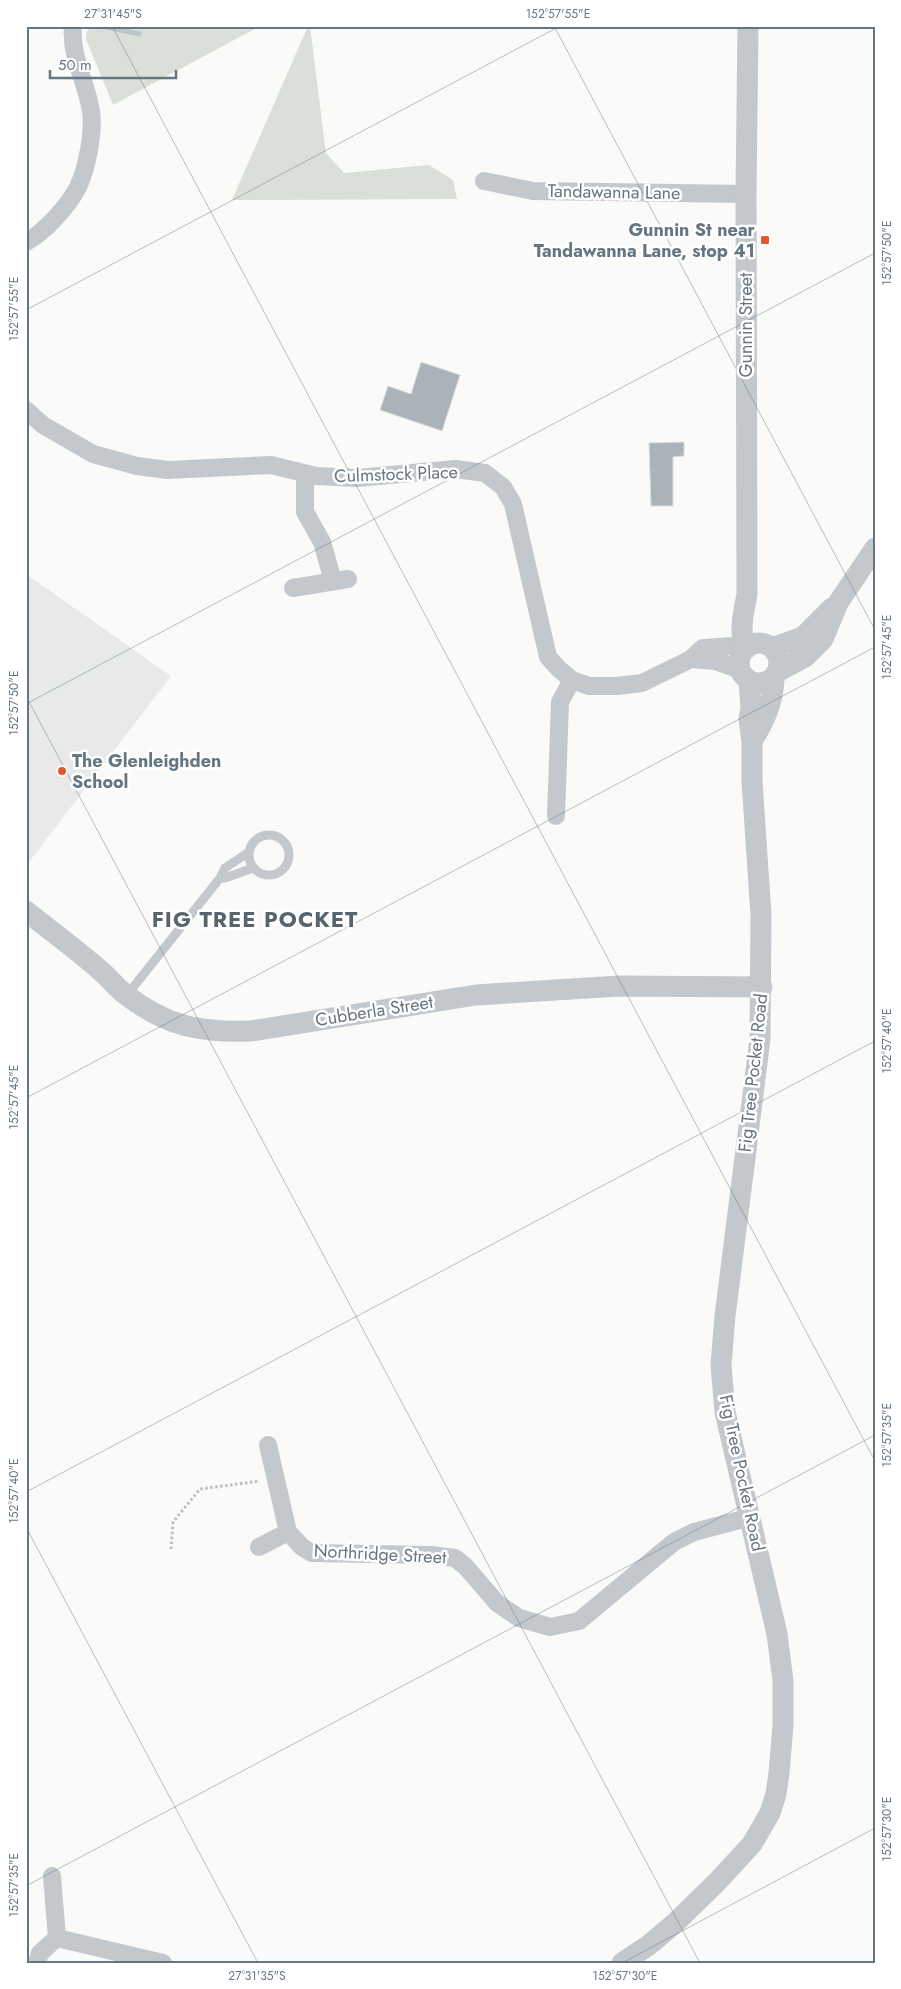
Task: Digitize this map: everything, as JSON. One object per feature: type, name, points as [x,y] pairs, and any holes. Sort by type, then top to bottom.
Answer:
[{"type":"street","points":[[26,242],[46,228],[60,211],[78,188],[85,169],[92,130],[91,113],[87,93],[73,53],[73,26]]},
{"type":"street","name":"Gunnin Street","points":[[748,26],[746,194],[747,594],[753,657]]},
{"type":"street","name":"Tandawanna Lane","points":[[484,181],[533,191],[746,194]]},
{"type":"street","name":"Culmstock Place","points":[[26,410],[43,425],[93,454],[138,466],[168,470],[271,465],[305,475],[357,478],[456,469],[485,473],[503,487],[513,504],[548,657],[572,680],[589,686],[618,686],[642,683],[691,659],[715,661],[753,657]]},
{"type":"street","points":[[293,588],[341,580],[305,512],[305,475]]},
{"type":"street","points":[[753,657],[802,637],[838,602],[875,548]]},
{"type":"street","points":[[753,657],[762,683],[805,657],[823,639],[838,602]]},
{"type":"street","points":[[752,740],[763,724],[774,693],[779,659],[753,657]]},
{"type":"street","name":"Fig Tree Pocket Road","points":[[622,1963],[649,1945],[675,1923],[752,1844],[770,1813],[776,1794],[783,1725],[783,1681],[777,1634],[726,1412],[721,1365],[725,1316],[760,1039],[762,915],[752,781],[752,740],[749,719],[753,657]]},
{"type":"street","points":[[556,816],[560,702],[572,680]]},
{"type":"street","name":"Cubberla Street","points":[[26,911],[144,1008],[164,1019],[196,1029],[226,1032],[251,1031],[476,995],[619,986],[762,987]]},
{"type":"street","points":[[259,1548],[288,1532],[268,1445]]},
{"type":"street","name":"Northridge Street","points":[[288,1532],[302,1547],[312,1553],[431,1555],[455,1558],[497,1603],[519,1618],[550,1626],[579,1621],[674,1542],[694,1532],[751,1517]]},
{"type":"street","points":[[52,1876],[56,1938]]},
{"type":"street","points":[[36,1963],[40,1953],[56,1938]]},
{"type":"street","points":[[56,1938],[163,1963]]},
{"type":"lane","points":[[268,835],[280,839],[288,850],[287,864],[278,873],[264,874],[253,868],[249,852],[255,840],[268,835]]},
{"type":"lane","points":[[127,995],[220,878],[225,868],[249,852]]},
{"type":"lane","points":[[220,878],[253,868]]},
{"type":"path","points":[[171,1548],[173,1522],[200,1489],[274,1474]]},
{"type":"shaded area","points":[[91,26],[260,26],[113,105],[86,39],[87,31]]},
{"type":"shaded area","points":[[308,26],[310,26],[326,153],[344,173],[429,165],[453,180],[457,199],[232,200]]},
{"type":"shaded area","name":"The Glenleighden School","points":[[26,574],[171,676],[26,866]]},
{"type":"building","points":[[421,362],[460,375],[442,431],[380,410],[388,386],[411,394]]},
{"type":"building","points":[[684,442],[684,456],[673,457],[673,506],[651,506],[649,443]]},
{"type":"waterway","points":[[101,26],[139,34]]},
{"type":"place","name":"Gunnin St near Tandawanna Lane, stop 41","points":[[765,240]]},
{"type":"place","name":"The Glenleighden School","points":[[62,771]]},
{"type":"district","name":"FIG TREE POCKET","points":[[255,919]]}]
